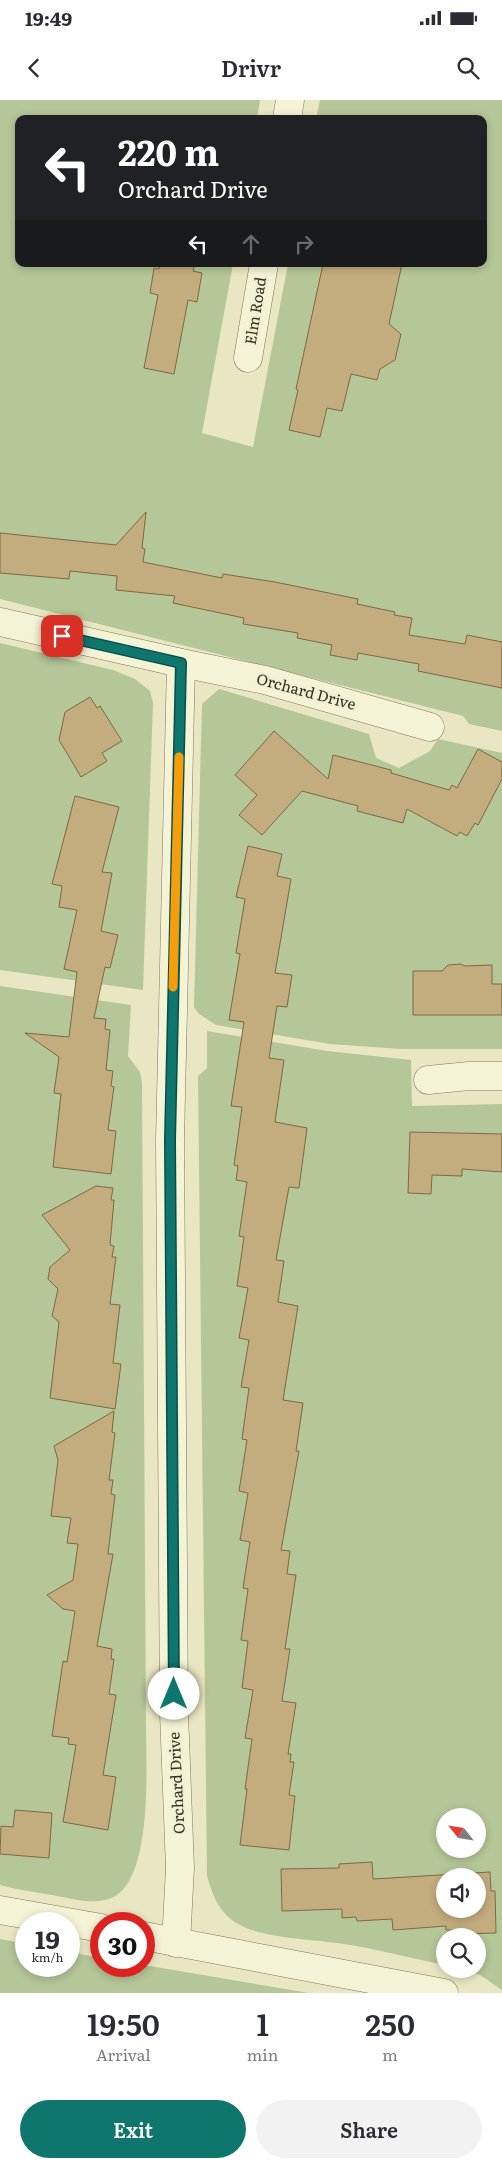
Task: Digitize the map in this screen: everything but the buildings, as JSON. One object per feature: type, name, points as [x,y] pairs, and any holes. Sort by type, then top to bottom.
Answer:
[{"type":"street","points":[[288,115],[290,100]]},
{"type":"street","name":"Elm Road","points":[[248,358],[263,267]]},
{"type":"street","name":"Orchard Drive","points":[[0,622],[265,680],[398,728],[430,727]]},
{"type":"street","name":"Orchard Drive","points":[[176,1943],[180,1868],[174,1713],[170,1140],[181,663]]},
{"type":"street","points":[[428,1080],[469,1076],[502,1076]]},
{"type":"street","points":[[0,1910],[90,1926]]},
{"type":"street","points":[[155,1938],[444,1993]]},
{"type":"green space","points":[[0,100],[260,100],[258,115],[15,115],[15,267],[232,267],[202,433],[253,447],[287,267],[487,267],[487,115],[317,115],[320,100],[502,100],[502,731],[469,724],[463,716],[0,599]]},
{"type":"green space","points":[[0,643],[113,670],[135,679],[150,691],[153,703],[143,990],[0,970]]},
{"type":"green space","points":[[219,689],[369,734],[376,758],[399,768],[430,751],[438,739],[502,753],[502,1049],[401,1049],[330,1044],[216,1025],[199,1014],[194,1007],[202,704]]},
{"type":"green space","points":[[0,986],[131,1005],[128,1056],[140,1072],[142,1082],[146,1793],[140,1848],[134,1871],[124,1889],[109,1899],[102,1901],[80,1900],[0,1885]]},
{"type":"green space","points":[[207,1031],[327,1051],[411,1060],[412,1106],[502,1104],[502,1990],[484,1978],[486,1978],[486,1928],[436,1928],[436,1963],[350,1945],[261,1933],[240,1925],[227,1916],[218,1904],[209,1883],[207,1876],[198,1076],[207,1068]]},
{"type":"green space","points":[[0,1939],[15,1942],[15,1977],[80,1977],[80,1954],[90,1956],[90,1977],[155,1977],[155,1967],[309,1993],[0,1993]]},
{"type":"slow traffic","points":[[173,987],[179,757]]},
{"type":"route","points":[[62,636],[181,663],[170,1140],[174,1694]]}]
